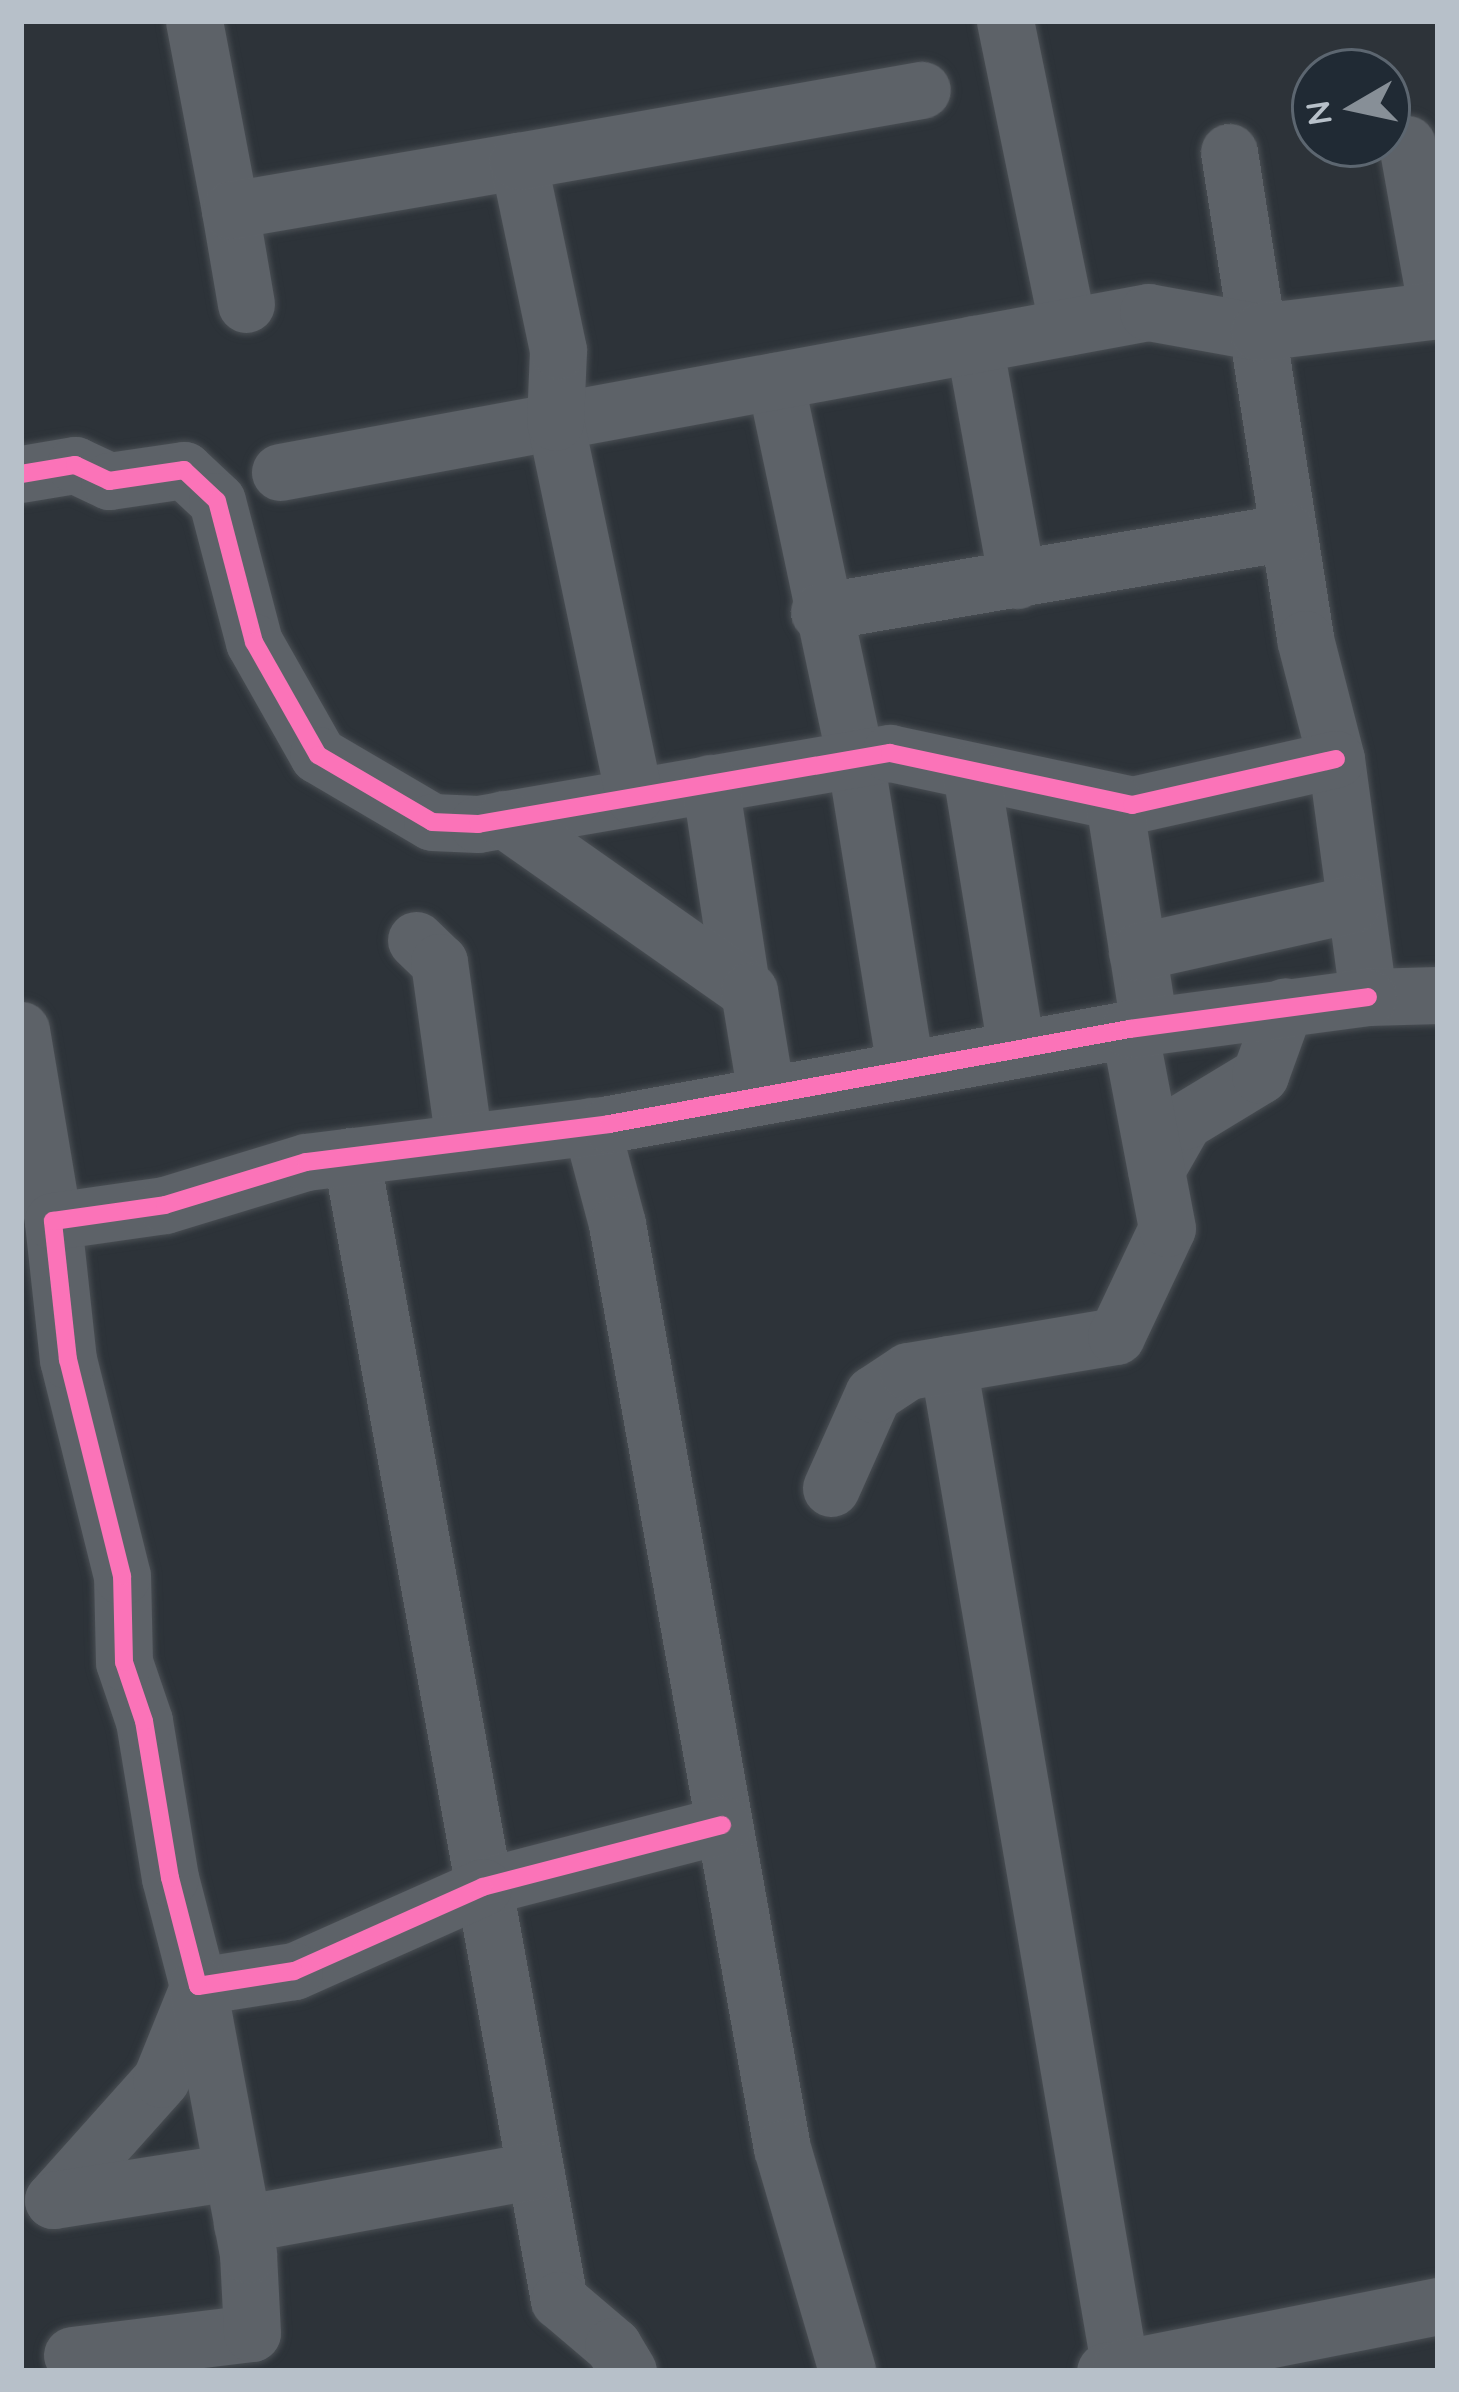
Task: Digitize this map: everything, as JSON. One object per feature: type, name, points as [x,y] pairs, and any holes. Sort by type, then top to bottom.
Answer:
[{"type":"street","points":[[194,21],[246,304]]},
{"type":"street","points":[[1005,21],[1068,327]]},
{"type":"street","points":[[230,210],[922,90]]},
{"type":"street","points":[[1229,152],[1287,532],[1336,759],[1368,997]]},
{"type":"street","points":[[518,161],[558,350],[555,422],[634,796]]},
{"type":"street","points":[[280,472],[1148,312],[1259,332],[1437,310],[1411,166]]},
{"type":"street","points":[[974,344],[1018,580]]},
{"type":"street","points":[[775,381],[819,612],[855,758],[904,1068]]},
{"type":"street","points":[[21,474],[75,465],[109,481],[184,470],[217,501],[254,642],[318,755],[432,822],[504,819],[890,753],[1132,805],[1336,759]]},
{"type":"street","points":[[819,612],[1287,532]]},
{"type":"street","points":[[971,773],[1016,1048]]},
{"type":"street","points":[[710,783],[741,985]]},
{"type":"street","points":[[831,1488],[873,1394],[908,1372],[1116,1336],[1167,1228],[1139,1028],[1137,952],[1114,802]]},
{"type":"street","points":[[504,819],[749,991],[766,1094]]},
{"type":"street","points":[[1137,952],[1352,904]]},
{"type":"street","points":[[416,940],[439,962],[464,1142]]},
{"type":"street","points":[[53,1221],[165,1205],[254,1174],[350,1156],[591,1126],[1016,1048],[1285,1006],[1438,995]]},
{"type":"street","points":[[1156,1170],[1184,1121],[1260,1075],[1285,1006]]},
{"type":"street","points":[[21,1030],[53,1221],[68,1360],[122,1576],[124,1662],[145,1721],[170,1877],[198,1986],[237,2198],[251,2333],[72,2355]]},
{"type":"street","points":[[591,1126],[617,1224],[782,2148],[848,2371]]},
{"type":"street","points":[[350,1156],[559,2300],[582,2315],[628,2371]]},
{"type":"street","points":[[948,1364],[1112,2370],[1182,2364],[1438,2306]]},
{"type":"street","points":[[198,1986],[293,1971],[483,1887],[722,1825]]},
{"type":"street","points":[[198,1986],[161,2079],[53,2200],[237,2198],[535,2170]]},
{"type":"cycle path","points":[[21,474],[75,465],[109,481],[184,470],[217,501],[254,642],[318,755],[432,822],[478,824],[890,753],[1132,805],[1336,759]]},
{"type":"cycle path","points":[[722,1825],[483,1887],[294,1971],[198,1986],[170,1878],[144,1721],[124,1662],[122,1576],[68,1360],[53,1221],[165,1205],[306,1162],[609,1124],[1129,1029],[1368,997]]}]
